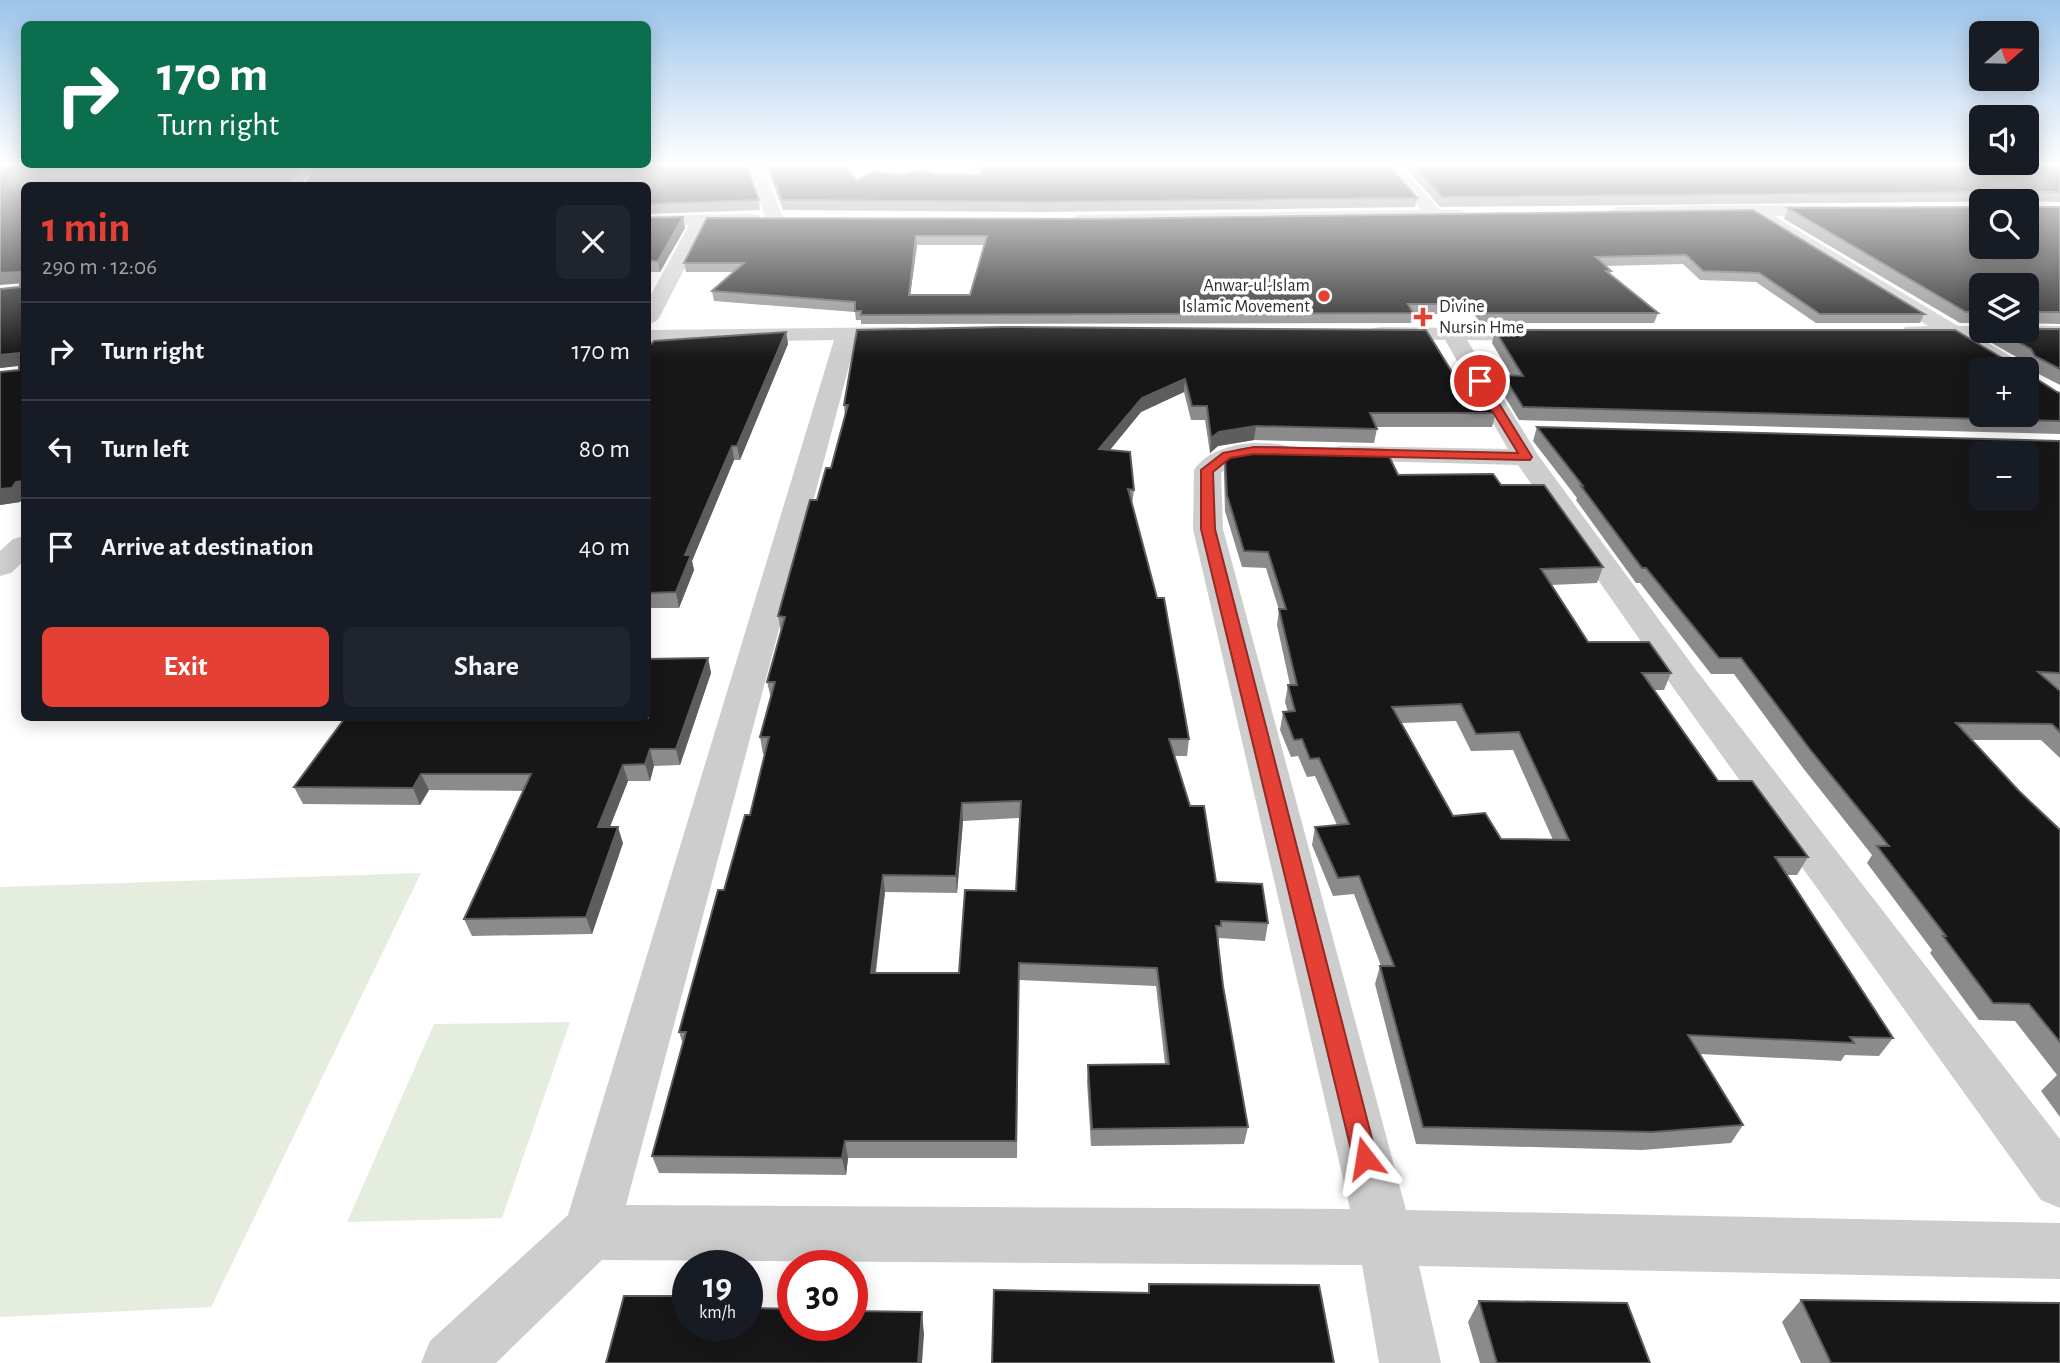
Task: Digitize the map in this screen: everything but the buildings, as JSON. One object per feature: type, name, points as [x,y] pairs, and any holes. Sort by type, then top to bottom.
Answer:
[{"type":"street","points":[[651,312],[695,230]]},
{"type":"street","points":[[1785,230],[1995,357]]},
{"type":"street","points":[[651,336],[925,332]]},
{"type":"street","points":[[1354,332],[1561,334]]},
{"type":"street","points":[[1886,332],[2060,332]]},
{"type":"street","points":[[1452,333],[1684,678],[2060,1182]]},
{"type":"street","points":[[452,1363],[590,1232],[847,334]]},
{"type":"street","points":[[1410,1363],[1385,1237],[1208,529],[1207,470],[1227,455],[1254,451],[1522,439]]},
{"type":"street","points":[[0,567],[21,548]]},
{"type":"street","points":[[590,1232],[1385,1237],[2060,1251]]},
{"type":"shaded area","points":[[421,873],[211,1307],[0,1317],[0,887]]},
{"type":"shaded area","points":[[570,1022],[502,1218],[347,1222],[434,1024]]},
{"type":"place","name":"Anwar-ul-Islam Islamic Movement","points":[[1324,296]]},
{"type":"place","name":"Divine Nursin Hme","points":[[1423,317]]},
{"type":"route","points":[[1365,1158],[1208,529],[1207,470],[1227,455],[1254,451],[1526,457],[1480,381]]}]
